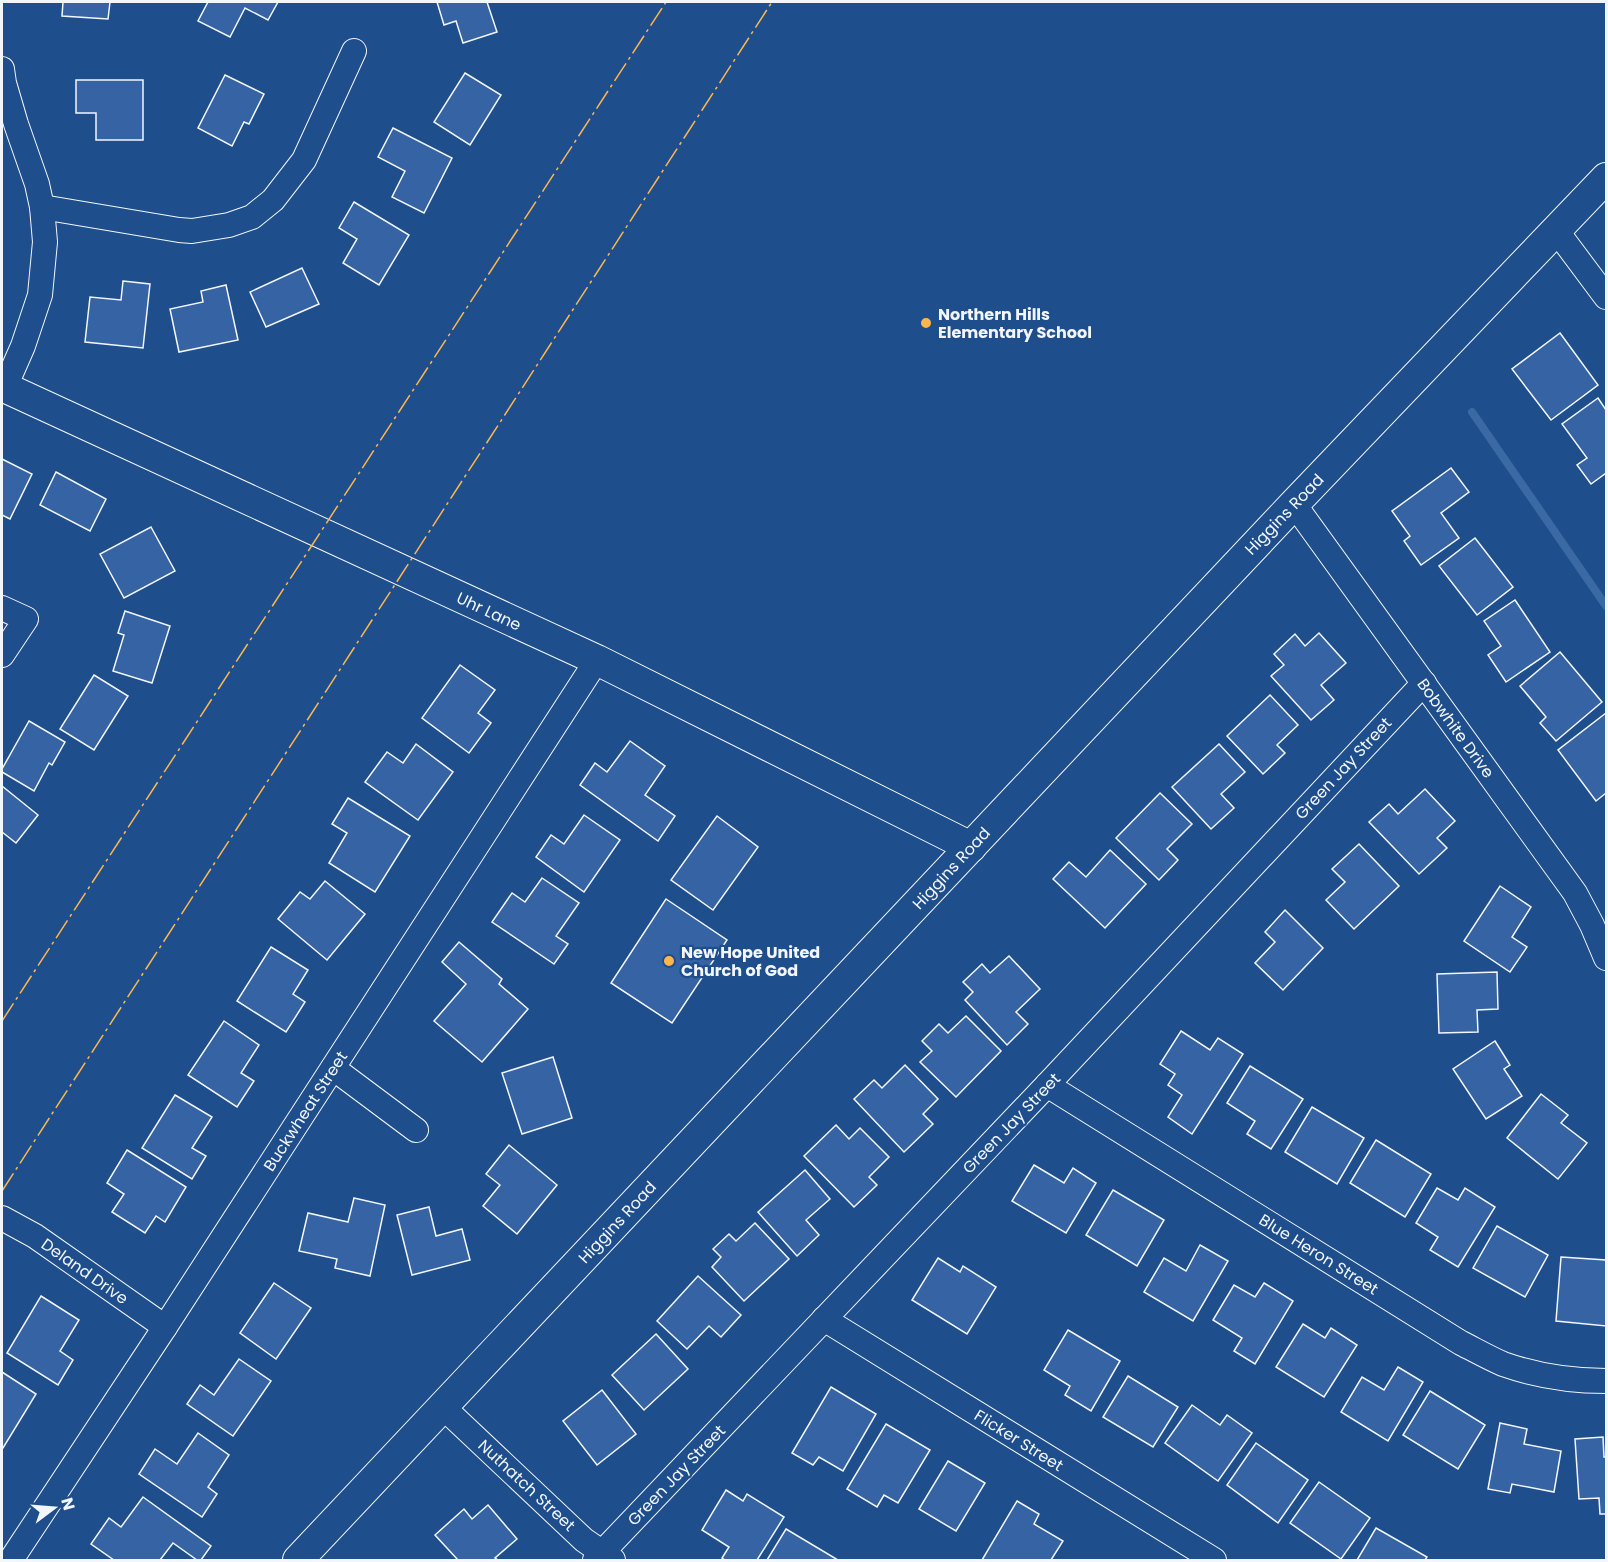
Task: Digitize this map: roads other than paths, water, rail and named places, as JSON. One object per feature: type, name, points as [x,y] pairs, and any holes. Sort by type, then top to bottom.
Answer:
[{"type":"street","points":[[42,207],[192,231],[229,225],[252,217],[273,200],[304,160],[354,51]]},
{"type":"street","points":[[2,69],[9,123],[32,167],[42,207],[45,242],[40,295],[23,346],[3,386]]},
{"type":"street","name":"Higgins Road","points":[[298,1560],[1294,504],[1606,178]]},
{"type":"street","points":[[1556,230],[1606,297]]},
{"type":"street","name":"Uhr Lane","points":[[3,386],[597,660],[971,847]]},
{"type":"street","name":"Bobwhite Drive","points":[[1294,504],[1575,893],[1606,958]]},
{"type":"street","points":[[2,608],[26,619],[2,655]]},
{"type":"street","name":"Buckwheat Street","points":[[11,1560],[165,1327],[597,660]]},
{"type":"street","name":"Green Jay Street","points":[[604,1558],[824,1319],[1047,1085],[1424,682]]},
{"type":"street","points":[[333,1068],[416,1131]]},
{"type":"street","name":"Blue Heron Street","points":[[1047,1085],[1461,1343],[1503,1364],[1554,1378],[1606,1381]]},
{"type":"street","name":"Deland Drive","points":[[2,1218],[35,1236],[165,1327]]},
{"type":"street","name":"Flicker Street","points":[[824,1319],[1214,1560]]},
{"type":"street","name":"Nuthatch Street","points":[[443,1407],[604,1558]]},
{"type":"waterway","points":[[1472,412],[1606,606]]},
{"type":"place","name":"Northern Hills Elementary School","points":[[926,323]]},
{"type":"place","name":"New Hope United Church of God","points":[[669,961]]}]
